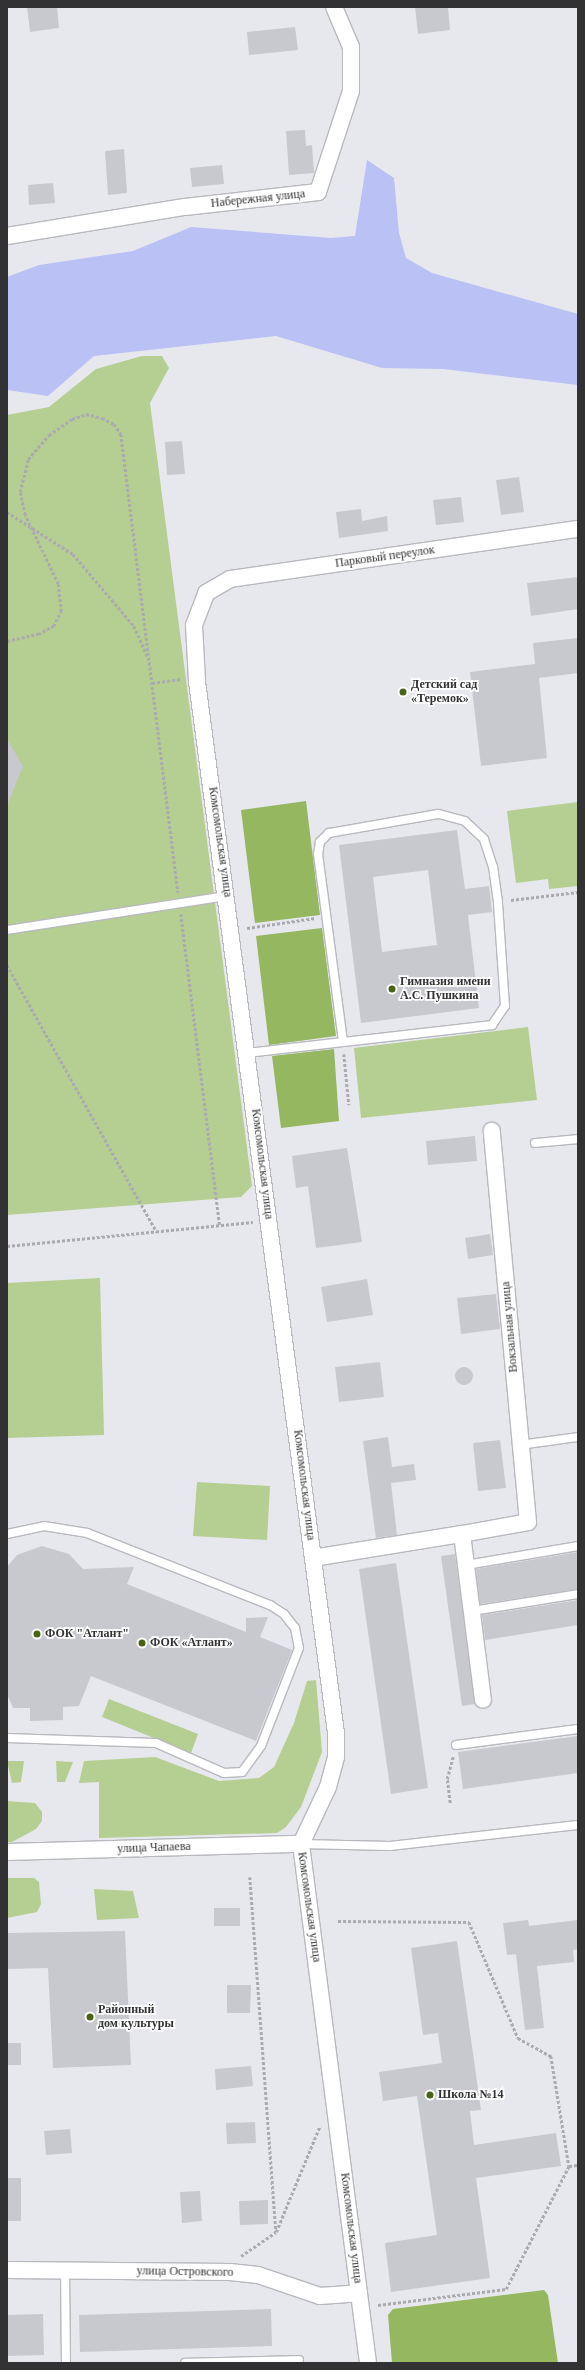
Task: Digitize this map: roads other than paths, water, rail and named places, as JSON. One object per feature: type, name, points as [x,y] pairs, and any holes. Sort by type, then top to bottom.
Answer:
[{"type":"street","name":"Набережная улица","points":[[7,236],[185,206],[318,192],[351,91],[351,47],[334,7]]},
{"type":"street","name":"Парковый переулок","points":[[201,601],[217,584],[230,579],[578,529]]},
{"type":"street","name":"Комсомольская улица","points":[[201,601],[194,625],[196,678],[228,896],[313,1558],[336,1757],[328,1787],[301,1844],[368,2363]]},
{"type":"street","name":"Вокзальная улица","points":[[462,1534],[528,1522],[492,1131]]},
{"type":"street","points":[[313,1558],[462,1534],[483,1700]]},
{"type":"street","name":"улица Чапаева","points":[[7,1852],[301,1844]]},
{"type":"street","name":"улица Островского","points":[[7,2270],[218,2272],[258,2275],[320,2296],[359,2294]]},
{"type":"lane","points":[[248,1053],[492,1025],[499,1017],[505,1006],[493,867],[484,839],[465,821],[438,814],[329,832],[320,842],[318,854],[343,1041]]},
{"type":"lane","points":[[7,930],[180,905],[228,896]]},
{"type":"lane","points":[[535,1143],[578,1139]]},
{"type":"lane","points":[[520,1445],[578,1437]]},
{"type":"lane","points":[[7,1534],[44,1526],[87,1533],[270,1605],[284,1614],[295,1628],[299,1648],[261,1746],[242,1772],[224,1773],[156,1743],[7,1738]]},
{"type":"lane","points":[[466,1565],[578,1546]]},
{"type":"lane","points":[[472,1611],[578,1594]]},
{"type":"lane","points":[[456,1745],[578,1729]]},
{"type":"lane","points":[[301,1844],[390,1846],[578,1825]]},
{"type":"lane","points":[[65,2270],[66,2363]]},
{"type":"lane","points":[[185,2363],[299,2360]]},
{"type":"water","points":[[367,160],[394,178],[399,233],[406,258],[432,273],[578,314],[578,385],[443,369],[382,368],[276,336],[94,356],[48,396],[7,390],[7,277],[39,265],[133,251],[191,227],[331,238],[355,236]]},
{"type":"place","name":"Детский сад «Теремок»","points":[[403,692]]},
{"type":"place","name":"Гимназия имени А.С. Пушкина","points":[[392,989]]},
{"type":"place","name":"ФОК \"Атлант\"","points":[[37,1634]]},
{"type":"place","name":"ФОК «Атлант»","points":[[142,1643]]},
{"type":"place","name":"Районный дом культуры","points":[[90,2017]]},
{"type":"place","name":"Школа №14","points":[[430,2095]]}]
